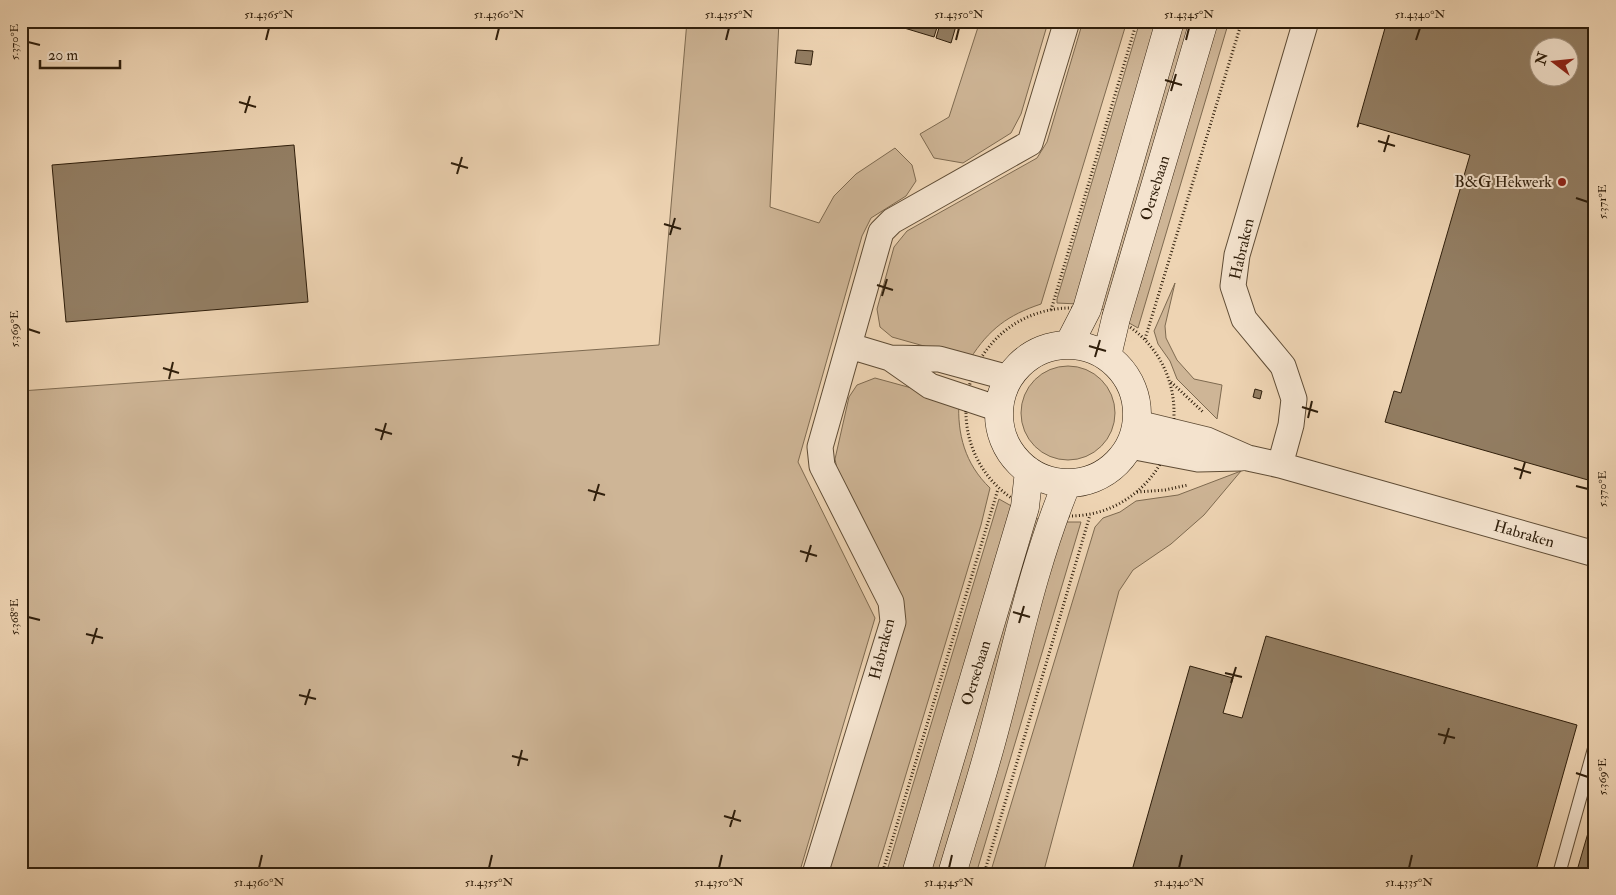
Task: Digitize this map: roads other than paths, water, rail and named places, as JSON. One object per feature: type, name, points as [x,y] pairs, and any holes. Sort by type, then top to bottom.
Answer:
[{"type":"main road","name":"Oersebaan","points":[[1069,344],[1087,309],[1170,21]]},
{"type":"main road","name":"Oersebaan","points":[[1107,356],[1116,318],[1204,21]]},
{"type":"main road","points":[[1069,344],[1089,347],[1107,356],[1125,374],[1136,398],[1133,435],[1118,461],[1104,474],[1086,481],[1067,484],[1047,480],[1029,471],[1016,460],[1006,444],[1000,427],[999,409],[1002,393],[1009,378],[1025,360],[1046,348],[1069,344]]},
{"type":"main road","name":"Oersebaan","points":[[916,874],[1025,507],[1029,471]]},
{"type":"main road","name":"Oersebaan","points":[[952,874],[991,744],[1027,603],[1054,515],[1067,484]]},
{"type":"street","name":"Habraken","points":[[815,874],[892,622],[891,602],[822,466],[820,447],[881,232],[892,222],[1030,143],[1067,21]]},
{"type":"street","name":"Habraken","points":[[1280,465],[1291,425],[1294,399],[1283,366],[1244,318],[1233,286],[1237,255],[1306,21]]},
{"type":"street","points":[[850,346],[890,358],[939,359],[1009,378]]},
{"type":"street","points":[[890,358],[930,386],[999,409]]},
{"type":"street","name":"Habraken","points":[[1133,435],[1170,443],[1206,440],[1248,458],[1280,465],[1595,554]]},
{"type":"lane","points":[[1559,874],[1595,745]]},
{"type":"place","name":"B&G Hekwerk","points":[[1562,182]]}]
